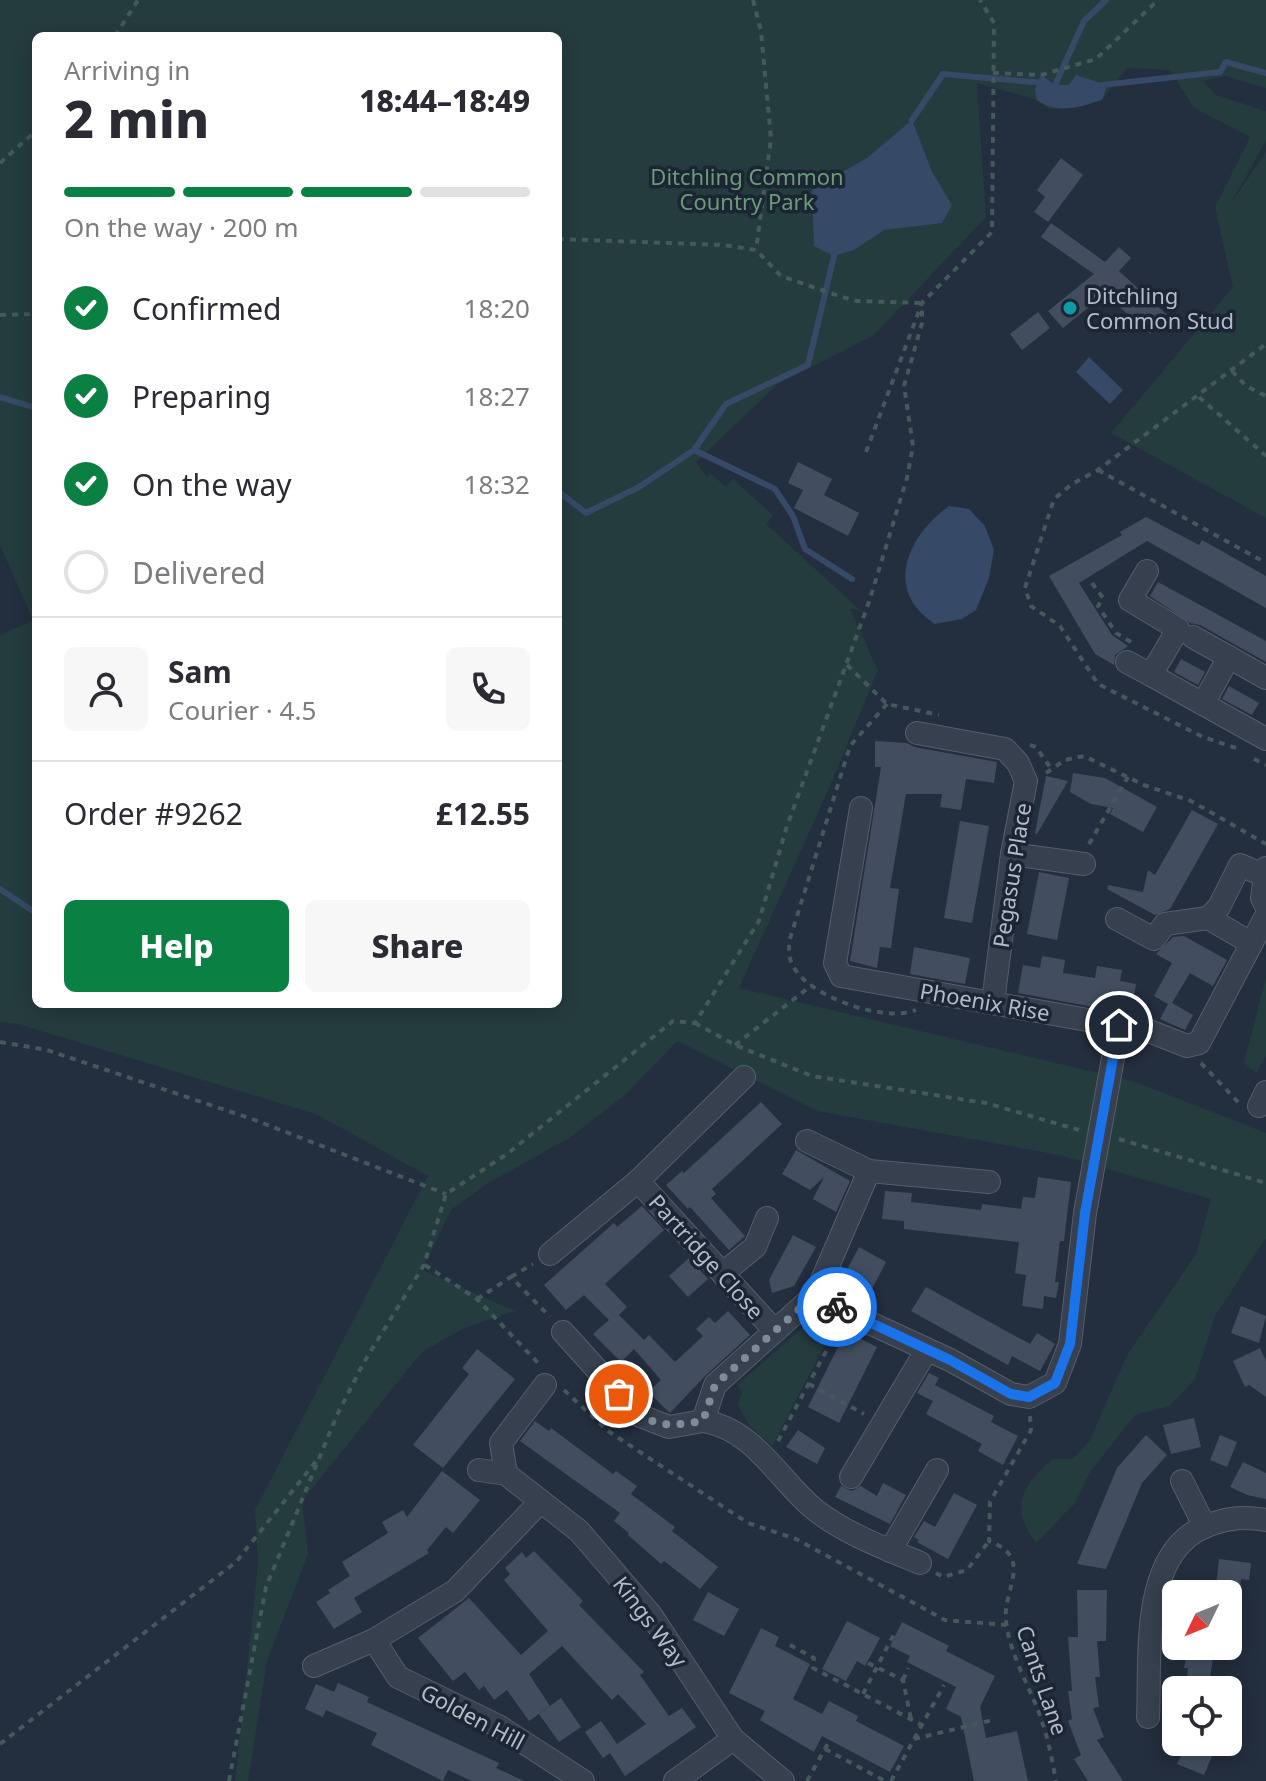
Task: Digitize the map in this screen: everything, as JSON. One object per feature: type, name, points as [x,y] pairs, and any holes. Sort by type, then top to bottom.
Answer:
[{"type":"street","points":[[1147,571],[1130,600],[1178,629],[1151,675]]},
{"type":"street","points":[[1193,637],[1266,678]]},
{"type":"street","points":[[1203,704],[1229,657]]},
{"type":"street","points":[[1127,662],[1266,739]]},
{"type":"street","name":"Pegasus Place","points":[[917,733],[1005,749],[1018,763],[1026,781],[1012,854],[993,1002]]},
{"type":"street","name":"Phoenix Rise","points":[[861,808],[835,963],[841,976],[1149,1031],[1187,1046]]},
{"type":"street","points":[[1012,854],[1081,864]]},
{"type":"street","points":[[1117,919],[1154,939],[1165,924],[1208,918],[1219,907],[1240,865],[1264,872],[1262,898],[1266,906]]},
{"type":"street","points":[[1187,1046],[1199,1043],[1266,916]]},
{"type":"street","points":[[1208,918],[1251,943]]},
{"type":"street","points":[[816,1294],[1011,1394],[1029,1397],[1055,1383],[1070,1344],[1085,1213],[1119,1025]]},
{"type":"street","name":"Partridge Close","points":[[550,1254],[638,1181],[744,1077]]},
{"type":"street","points":[[807,1141],[869,1171],[989,1182]]},
{"type":"street","points":[[703,1421],[715,1385],[816,1294],[869,1171]]},
{"type":"street","name":"Partridge Close","points":[[638,1181],[775,1331]]},
{"type":"street","points":[[723,1273],[755,1247],[767,1218]]},
{"type":"street","points":[[563,1332],[638,1415],[669,1427],[703,1421],[716,1423],[746,1440],[812,1507],[829,1520],[920,1563]]},
{"type":"street","points":[[851,1477],[926,1351]]},
{"type":"street","points":[[479,1470],[506,1474],[501,1443],[552,1383]]},
{"type":"street","points":[[890,1551],[937,1470]]},
{"type":"street","name":"Kings Way","points":[[506,1474],[579,1531],[651,1615],[733,1739],[783,1781]]},
{"type":"street","points":[[1182,1481],[1205,1527]]},
{"type":"street","points":[[314,1666],[374,1640],[455,1591],[540,1502]]},
{"type":"street","points":[[1148,1717],[1155,1595],[1161,1573],[1184,1540],[1205,1527],[1244,1516],[1266,1520]]},
{"type":"street","name":"Golden Hill","points":[[374,1640],[398,1677],[500,1727],[583,1781]]},
{"type":"street","points":[[675,1781],[733,1739]]},
{"type":"path","points":[[118,32],[138,0]]},
{"type":"path","points":[[753,0],[761,31],[771,139],[756,250]]},
{"type":"path","points":[[866,452],[922,303],[992,232],[994,23],[980,0]]},
{"type":"path","points":[[993,74],[1041,75],[1096,59],[1158,0]]},
{"type":"path","points":[[0,163],[32,135]]},
{"type":"path","points":[[562,239],[724,245],[756,250],[781,276],[839,296],[857,301],[922,303]]},
{"type":"path","points":[[695,1023],[759,921],[787,826],[847,665],[907,478],[913,446],[906,417],[904,386],[922,323],[922,303]]},
{"type":"path","points":[[0,315],[32,314]]},
{"type":"path","points":[[1266,344],[1198,396],[1266,456]]},
{"type":"path","points":[[1232,371],[1246,386],[1266,396]]},
{"type":"path","points":[[1098,470],[1266,563]]},
{"type":"path","points":[[1092,583],[1103,598],[1098,606],[1116,633],[1137,645],[1127,662]]},
{"type":"path","points":[[847,665],[887,704]]},
{"type":"path","points":[[1026,781],[1052,770],[1065,760],[1084,756],[1191,801],[1266,844]]},
{"type":"path","points":[[1081,864],[1128,777]]},
{"type":"path","points":[[735,1045],[812,985]]},
{"type":"path","points":[[229,1781],[266,1587],[364,1362],[424,1265],[446,1194],[507,1154],[673,1021],[695,1023],[735,1045],[812,1076],[986,1103],[1100,1136],[1137,1143],[1266,1183]]},
{"type":"path","points":[[0,1042],[47,1050],[252,1119],[446,1194]]},
{"type":"path","points":[[1187,1046],[1256,1102]]},
{"type":"path","points":[[424,1265],[477,1299],[552,1383],[608,1431],[748,1523],[796,1539],[945,1620],[1006,1625]]},
{"type":"path","points":[[477,1299],[511,1277],[563,1332]]},
{"type":"path","points":[[768,1460],[846,1312]]},
{"type":"path","points":[[809,1384],[884,1424]]},
{"type":"path","points":[[920,1563],[943,1577],[967,1570],[989,1541],[990,1502],[1031,1430],[1029,1397]]},
{"type":"path","points":[[0,1744],[236,1562],[324,1452]]},
{"type":"path","name":"Cants Lane","points":[[989,1541],[1001,1545],[1012,1558],[1014,1572],[1006,1625],[1022,1675],[1045,1728],[1056,1781]]},
{"type":"path","points":[[863,1694],[894,1634]]},
{"type":"path","points":[[790,1645],[814,1658],[813,1668],[922,1725]]},
{"type":"path","points":[[868,1663],[903,1680]]},
{"type":"path","points":[[908,1668],[903,1680],[911,1719]]},
{"type":"path","points":[[825,1749],[888,1781],[944,1685]]},
{"type":"path","points":[[914,1739],[993,1720]]},
{"type":"path","points":[[807,1781],[831,1738]]},
{"type":"green space","name":"Ditchling Common Country Park","points":[[0,0],[1266,0],[1266,88],[1225,76],[1203,81],[1216,95],[1266,111],[1266,141],[1229,206],[1266,152],[1266,518],[1111,433],[1233,287],[1215,207],[1250,137],[1194,108],[1170,70],[1127,68],[1102,100],[1080,107],[1049,109],[1037,100],[977,83],[986,217],[874,335],[778,384],[696,462],[707,477],[710,473],[726,487],[733,479],[773,515],[766,524],[860,610],[850,609],[878,670],[739,988],[1136,1082],[1266,1133],[1266,1238],[1215,1316],[1195,1379],[1169,1406],[1135,1415],[1090,1472],[1075,1503],[1036,1543],[1021,1507],[1027,1488],[1053,1459],[1073,1459],[1090,1440],[1127,1355],[1196,1254],[1211,1199],[1059,1155],[817,1111],[677,1041],[625,1095],[569,1138],[488,1183],[451,1210],[422,1270],[515,1311],[462,1329],[422,1352],[302,1501],[308,1554],[267,1661],[248,1781],[235,1781],[258,1564],[255,1510],[428,1176],[316,1114],[18,1024],[0,1022],[0,635],[32,620],[32,1008],[562,1008],[562,32],[32,32],[32,618],[0,545]]},
{"type":"green space","points":[[1266,977],[1266,1056],[1256,1073],[1244,1063]]},
{"type":"green space","points":[[825,1308],[835,1314],[835,1325],[772,1446],[749,1425],[738,1405],[742,1392],[737,1385]]},
{"type":"water","points":[[1041,75],[1055,85],[1069,85],[1076,75],[1107,85],[1102,100],[1069,108],[1053,107],[1037,100],[1035,90]]},
{"type":"water","points":[[912,120],[932,172],[952,205],[942,223],[884,230],[854,250],[834,256],[814,246],[812,190],[867,158]]},
{"type":"water","points":[[1089,357],[1123,390],[1110,404],[1076,372]]},
{"type":"water","points":[[949,506],[969,509],[985,526],[994,550],[989,578],[976,610],[962,619],[935,624],[919,611],[909,596],[907,564],[922,532]]},
{"type":"building","points":[[1061,158],[1083,175],[1048,222],[1034,212],[1045,197],[1037,190]]},
{"type":"building","points":[[1051,223],[1105,262],[1119,247],[1131,258],[1119,271],[1167,315],[1150,334],[1105,294],[1063,328],[1048,311],[1094,274],[1041,237]]},
{"type":"building","points":[[1038,312],[1050,328],[1022,350],[1010,334]]},
{"type":"building","points":[[798,462],[832,479],[824,495],[859,513],[848,536],[794,508],[803,490],[788,483]]},
{"type":"building","points":[[1146,517],[1199,545],[1202,540],[1266,576],[1266,608],[1147,541],[1079,583],[1112,635],[1128,646],[1115,655],[1114,665],[1095,654],[1049,576],[1122,535],[1120,532]]},
{"type":"building","points":[[1158,582],[1266,641],[1266,662],[1200,625],[1190,623],[1150,596]]},
{"type":"building","points":[[1181,659],[1205,672],[1198,685],[1174,672]]},
{"type":"building","points":[[1229,686],[1259,703],[1252,715],[1222,699]]},
{"type":"building","points":[[875,741],[907,743],[914,747],[997,762],[994,783],[966,779],[961,810],[940,807],[942,794],[906,794],[890,888],[899,889],[891,948],[880,947],[877,968],[850,961],[881,767],[875,767]]},
{"type":"building","points":[[1073,773],[1105,778],[1157,807],[1143,832],[1110,814],[1113,808],[1091,804],[1070,792]]},
{"type":"building","points":[[1046,776],[1068,781],[1037,834],[1035,833]]},
{"type":"building","points":[[1192,810],[1218,824],[1170,909],[1155,915],[1107,889],[1108,885],[1143,892],[1148,870],[1155,875]]},
{"type":"building","points":[[960,821],[989,826],[972,923],[944,918]]},
{"type":"building","points":[[1039,872],[1069,878],[1057,940],[1027,934]]},
{"type":"building","points":[[1184,936],[1227,960],[1213,986],[1190,973],[1172,1003],[1193,1015],[1185,1030],[1160,1019],[1168,1004],[1154,996],[1172,963],[1156,954],[1173,937]]},
{"type":"building","points":[[914,947],[970,958],[965,984],[910,974]]},
{"type":"building","points":[[1042,956],[1065,960],[1063,973],[1095,978],[1097,966],[1122,970],[1120,981],[1136,984],[1131,1014],[1018,993],[1023,965],[1040,968]]},
{"type":"building","points":[[761,1102],[782,1124],[712,1189],[716,1194],[711,1198],[745,1236],[729,1250],[666,1185],[682,1171],[684,1173]]},
{"type":"building","points":[[796,1150],[850,1181],[836,1212],[813,1199],[824,1177],[810,1190],[782,1174]]},
{"type":"building","points":[[1038,1177],[1071,1182],[1064,1241],[1060,1241],[1056,1298],[1044,1296],[1043,1309],[1022,1306],[1026,1275],[1015,1273],[1019,1242],[904,1229],[904,1221],[882,1219],[885,1191],[912,1193],[911,1202],[981,1210],[982,1204],[1021,1209],[1023,1197],[1035,1198]]},
{"type":"building","points":[[642,1206],[664,1230],[605,1284],[627,1307],[619,1315],[644,1340],[649,1335],[675,1362],[703,1336],[696,1329],[709,1317],[715,1323],[728,1311],[750,1335],[670,1413],[648,1392],[661,1380],[634,1349],[621,1362],[593,1334],[609,1320],[584,1295],[566,1310],[544,1285],[614,1223],[617,1227]]},
{"type":"building","points":[[793,1235],[816,1247],[794,1286],[772,1293],[769,1280]]},
{"type":"building","points":[[859,1247],[886,1262],[870,1293],[842,1279]]},
{"type":"building","points":[[689,1258],[708,1279],[688,1297],[669,1276]]},
{"type":"building","points":[[926,1287],[1030,1344],[1037,1333],[1055,1344],[1040,1371],[1012,1356],[1008,1365],[911,1311]]},
{"type":"building","points":[[1241,1306],[1266,1316],[1259,1343],[1231,1333]]},
{"type":"building","points":[[846,1331],[877,1347],[839,1423],[808,1407]]},
{"type":"building","points":[[1260,1348],[1266,1361],[1266,1397],[1249,1385],[1245,1387],[1233,1361]]},
{"type":"building","points":[[477,1349],[515,1379],[443,1468],[413,1445],[469,1374],[462,1368]]},
{"type":"building","points":[[929,1373],[939,1378],[935,1385],[994,1416],[991,1422],[1018,1436],[1003,1465],[978,1451],[982,1444],[926,1414],[933,1401],[917,1393]]},
{"type":"building","points":[[1194,1418],[1201,1447],[1171,1454],[1163,1425]]},
{"type":"building","points":[[535,1421],[549,1431],[551,1428],[613,1474],[616,1471],[637,1486],[631,1494],[675,1527],[672,1531],[718,1567],[700,1589],[664,1561],[661,1564],[628,1535],[614,1521],[620,1513],[520,1441]]},
{"type":"building","points":[[798,1430],[825,1448],[817,1464],[786,1447]]},
{"type":"building","points":[[1146,1435],[1167,1455],[1142,1483],[1106,1569],[1077,1564],[1117,1468]]},
{"type":"building","points":[[1220,1435],[1237,1442],[1227,1467],[1210,1460]]},
{"type":"building","points":[[1243,1462],[1266,1473],[1266,1499],[1230,1487]]},
{"type":"building","points":[[442,1471],[480,1500],[453,1533],[446,1527],[427,1550],[429,1553],[354,1598],[362,1612],[334,1629],[316,1602],[350,1576],[342,1562],[388,1533],[382,1522],[403,1510],[407,1517]]},
{"type":"building","points":[[883,1483],[906,1495],[890,1524],[835,1497],[841,1486],[852,1491],[861,1486],[877,1496]]},
{"type":"building","points":[[954,1493],[977,1505],[948,1559],[917,1542],[919,1540],[914,1537],[924,1521],[935,1527]]},
{"type":"building","points":[[534,1551],[583,1601],[579,1605],[644,1672],[640,1675],[669,1716],[682,1708],[696,1727],[625,1776],[610,1753],[603,1758],[585,1732],[601,1721],[617,1744],[646,1724],[618,1694],[612,1700],[562,1646],[529,1674],[550,1706],[529,1721],[507,1690],[494,1700],[484,1686],[479,1690],[465,1672],[453,1681],[418,1638],[469,1598],[521,1655],[548,1631],[504,1580],[510,1574],[505,1568],[522,1552],[526,1558]]},
{"type":"building","points":[[1219,1559],[1251,1563],[1249,1580],[1217,1580]]},
{"type":"building","points":[[1077,1590],[1107,1590],[1106,1641],[1097,1641],[1100,1677],[1095,1677],[1099,1707],[1093,1708],[1104,1737],[1097,1740],[1123,1781],[1088,1781],[1074,1759],[1081,1755],[1068,1721],[1072,1719],[1068,1691],[1072,1691],[1068,1637],[1078,1637]]},
{"type":"building","points":[[708,1592],[739,1609],[724,1636],[693,1620]]},
{"type":"building","points":[[847,1621],[880,1638],[865,1666],[857,1661],[846,1681],[822,1669]]},
{"type":"building","points":[[902,1622],[949,1646],[946,1651],[995,1676],[980,1707],[986,1738],[1017,1731],[1028,1781],[974,1781],[961,1717],[946,1709],[956,1687],[907,1662],[910,1656],[890,1646]]},
{"type":"building","points":[[761,1628],[779,1637],[775,1646],[810,1664],[793,1699],[822,1714],[829,1701],[858,1716],[856,1721],[904,1746],[890,1772],[822,1736],[814,1752],[760,1720],[765,1711],[729,1693]]},
{"type":"building","points":[[1185,1660],[1213,1660],[1210,1676],[1187,1676],[1188,1668],[1184,1668]]},
{"type":"building","points":[[338,1683],[369,1697],[367,1702],[499,1763],[496,1768],[524,1781],[472,1781],[448,1770],[443,1781],[371,1745],[377,1733],[326,1710],[323,1717],[305,1709],[316,1684],[334,1692]]},
{"type":"building","points":[[561,1698],[581,1727],[559,1742],[539,1714]]},
{"type":"building","points":[[1181,1756],[1212,1756],[1204,1775],[1177,1764]]},
{"type":"waterway","points":[[1055,85],[1084,21],[1106,0]]},
{"type":"waterway","points":[[1102,85],[1220,72],[1226,62],[1266,73]]},
{"type":"waterway","points":[[912,120],[943,74],[1043,83]]},
{"type":"waterway","points":[[562,494],[586,513],[639,487],[694,450],[726,404],[808,365],[834,256]]},
{"type":"waterway","points":[[0,397],[32,407]]},
{"type":"waterway","points":[[694,450],[775,489],[793,516],[805,549],[852,579]]},
{"type":"waterway","points":[[0,889],[32,910]]},
{"type":"way so far","points":[[619,1394],[638,1415],[669,1427],[703,1421],[715,1385],[816,1294],[837,1307]]},
{"type":"place","name":"Ditchling Common Stud","points":[[1070,308]]},
{"type":"route","points":[[837,1307],[950,1360],[1011,1394],[1029,1397],[1055,1383],[1070,1344],[1085,1213],[1119,1025]]}]
